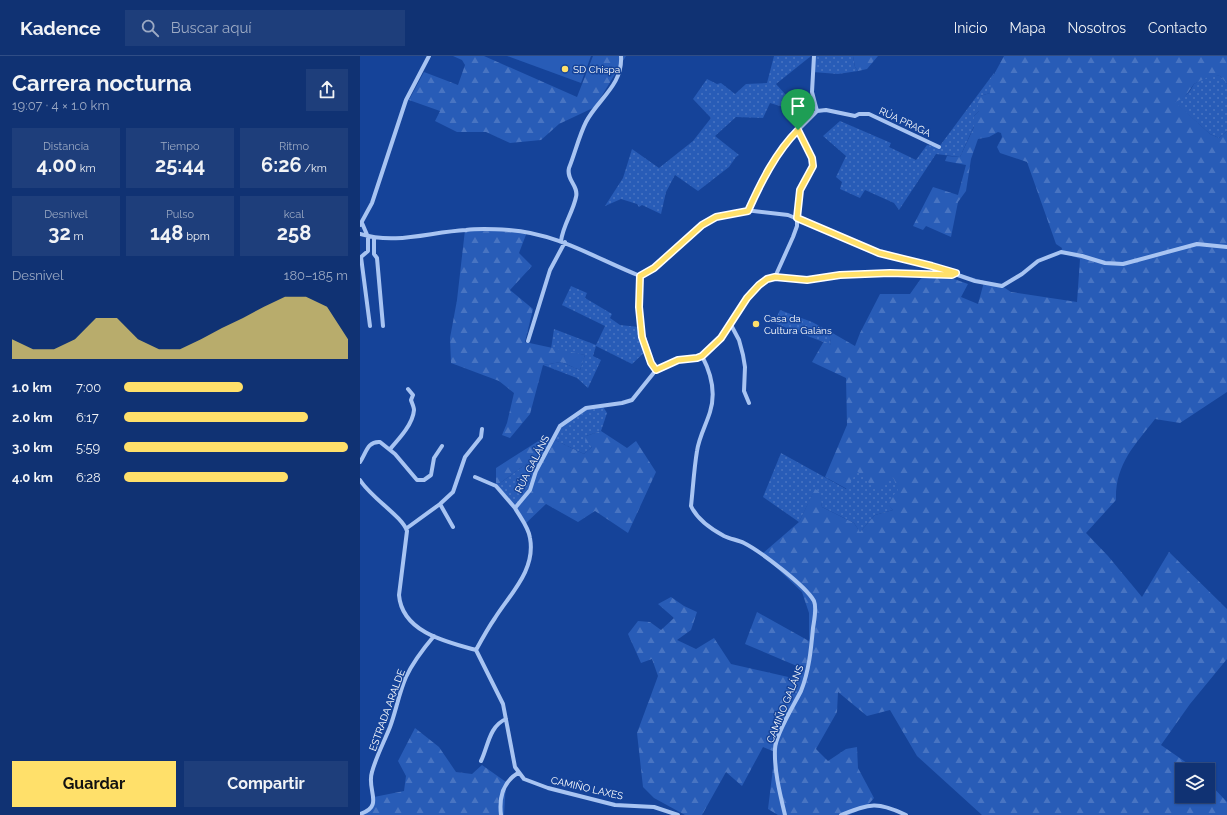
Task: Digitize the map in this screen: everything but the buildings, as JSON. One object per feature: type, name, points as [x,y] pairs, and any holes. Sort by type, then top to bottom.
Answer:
[{"type":"street","points":[[370,326],[361,257],[368,251],[368,237],[361,224],[372,203],[406,100],[429,56]]},
{"type":"street","points":[[528,341],[550,270],[563,242],[565,224],[576,196],[576,189],[568,176],[569,168],[587,121],[595,107],[609,92],[616,81],[621,56]]},
{"type":"street","points":[[748,211],[761,183],[784,145],[817,111],[812,92],[814,56]]},
{"type":"street","name":"RÚA PRAGA","points":[[817,111],[826,110],[855,116],[859,114],[870,114],[940,147]]},
{"type":"street","points":[[775,277],[794,237],[800,190],[813,166],[812,158],[798,130]]},
{"type":"street","points":[[640,276],[654,268],[702,225],[716,217],[748,211],[779,213],[797,218],[879,253],[932,266],[956,273],[975,281],[1002,286],[1038,262],[1061,252],[1082,256],[1105,263],[1124,264],[1197,244],[1227,247]]},
{"type":"street","points":[[360,234],[374,238],[402,239],[478,229],[527,232],[563,242],[640,276]]},
{"type":"street","points":[[374,238],[374,254],[377,258],[383,326]]},
{"type":"street","points":[[929,274],[932,270],[932,266]]},
{"type":"street","points":[[702,356],[721,338],[730,323],[759,285],[767,279],[775,277],[807,280],[840,275],[952,275],[956,273]]},
{"type":"street","points":[[640,276],[639,307],[642,337],[651,363],[656,370]]},
{"type":"street","points":[[730,323],[739,340],[743,356],[745,367],[744,390],[749,403]]},
{"type":"street","name":"RÚA GALÁNS","points":[[515,508],[530,490],[536,471],[560,426],[586,408],[622,403],[632,400],[656,370],[678,360],[702,356]]},
{"type":"street","name":"CAMIÑO GALÁNS","points":[[702,356],[708,368],[712,386],[712,398],[711,411],[697,452],[691,506],[694,513],[708,526],[725,537],[744,543],[771,560],[802,586],[814,602],[814,620],[809,667],[801,689],[774,749],[778,784],[785,815]]},
{"type":"street","points":[[390,449],[407,428],[414,408],[411,400],[413,395],[408,389]]},
{"type":"street","points":[[406,528],[440,504],[453,492],[465,457],[481,437],[482,429]]},
{"type":"street","points":[[360,462],[372,443],[380,442],[390,449],[414,477],[421,481],[429,478],[431,475],[434,458],[442,446]]},
{"type":"street","points":[[475,476],[496,486],[515,508],[530,537],[531,549],[528,566],[521,582],[495,618],[476,650]]},
{"type":"street","points":[[360,480],[370,493],[406,528]]},
{"type":"street","points":[[440,504],[452,527]]},
{"type":"street","points":[[406,528],[400,602],[408,620],[434,636],[476,650],[503,704],[515,767],[518,773],[510,778],[503,790],[501,815]]},
{"type":"street","name":"ESTRADA ARALDE","points":[[360,814],[367,811],[374,802],[370,782],[372,771],[395,714],[406,677],[420,652],[434,636]]},
{"type":"street","points":[[481,761],[494,728],[506,719]]},
{"type":"street","name":"CAMIÑO LAXES","points":[[518,773],[528,781],[555,790],[614,805],[654,807],[678,815]]},
{"type":"street","points":[[841,815],[868,805],[883,805],[906,815]]},
{"type":"green space","points":[[453,56],[484,56],[577,97],[593,56],[626,56],[595,107],[559,124],[541,140],[510,143],[486,132],[457,132],[435,121],[440,111],[409,100],[424,72],[458,85],[465,65],[462,60]]},
{"type":"green space","name":"SD Chispa","points":[[507,56],[591,56],[581,83]]},
{"type":"green space","points":[[774,56],[811,56],[776,84],[794,104],[790,109],[770,103],[763,118],[736,117],[715,136],[739,155],[729,167],[698,191],[675,175],[666,192],[661,214],[642,205],[639,207],[637,204],[621,199],[605,206],[623,178],[632,149],[659,168],[693,141],[711,118],[693,99],[707,79],[717,84],[721,83],[735,94],[746,84],[767,83]]},
{"type":"green space","points":[[814,56],[853,56],[855,67],[858,71],[838,74],[813,72]]},
{"type":"green space","points":[[853,56],[878,56],[867,69],[858,71],[855,67]]},
{"type":"green space","points":[[1004,56],[1227,56],[1227,84],[1220,76],[1212,75],[1194,84],[1184,98],[1175,102],[1210,134],[1219,138],[1227,131],[1227,392],[1180,423],[1155,419],[1134,447],[1123,465],[1119,476],[1116,500],[1086,533],[1108,556],[1142,597],[1169,552],[1227,609],[1227,659],[1190,704],[1161,745],[1187,763],[1175,763],[1175,803],[1215,803],[1215,789],[1227,802],[1227,815],[982,815],[917,756],[890,710],[867,716],[838,692],[837,712],[816,749],[828,761],[846,749],[857,747],[858,768],[874,798],[868,805],[849,815],[778,815],[768,809],[775,752],[763,747],[742,786],[726,772],[702,815],[685,815],[654,798],[643,787],[637,733],[658,676],[652,659],[641,663],[628,634],[638,621],[650,622],[661,630],[674,618],[658,604],[671,597],[684,606],[697,612],[691,630],[677,640],[696,649],[714,638],[731,664],[797,679],[804,669],[745,644],[757,612],[809,641],[809,613],[802,592],[762,554],[799,522],[815,489],[820,492],[822,507],[854,523],[860,532],[875,515],[893,510],[886,504],[898,490],[893,477],[876,490],[857,471],[847,489],[825,477],[847,425],[846,378],[812,362],[824,341],[831,345],[829,331],[855,346],[880,294],[910,294],[922,277],[954,279],[968,284],[961,297],[978,304],[984,282],[956,273],[1002,286],[1011,292],[1077,302],[1080,259],[1061,252],[1062,248],[1056,244],[1027,162],[1000,153],[997,147],[1002,137],[1001,133],[998,132],[989,137],[978,139],[971,159],[966,191],[958,202],[951,237],[926,226],[923,230],[913,226],[933,187],[958,195],[966,165],[945,161],[947,156],[960,157],[974,127],[974,116],[979,111],[977,102],[980,96],[990,93],[991,80]]},
{"type":"green space","points":[[994,73],[990,93],[980,96],[979,111],[974,116],[974,126],[960,157],[936,154],[899,210],[894,203],[865,190],[860,198],[840,189],[842,182],[836,177],[846,156],[823,136],[840,121],[891,143],[889,147],[916,160],[927,145],[939,147]]},
{"type":"green space","points":[[1212,74],[1220,76],[1227,84],[1227,131],[1219,138],[1210,134],[1174,102],[1183,98],[1194,84]]},
{"type":"green space","points":[[465,230],[527,232],[519,253],[532,266],[510,290],[533,309],[525,342],[585,355],[580,370],[561,362],[543,365],[530,414],[510,438],[502,435],[507,423],[514,393],[499,381],[451,363],[450,338],[457,300]]},
{"type":"green space","points":[[571,286],[587,293],[585,298],[612,314],[610,318],[620,325],[639,327],[648,349],[632,364],[596,346],[593,356],[601,360],[588,388],[577,378],[543,365],[561,362],[580,370],[585,355],[551,349],[554,329],[596,345],[605,326],[562,305]]},
{"type":"green space","points":[[780,310],[812,322],[829,331],[831,345],[774,323]]},
{"type":"green space","points":[[602,405],[607,413],[601,431],[586,436],[592,447],[584,454],[553,439],[562,426],[568,421],[580,413]]},
{"type":"green space","points":[[601,431],[627,448],[636,441],[656,472],[628,533],[595,511],[578,522],[546,504],[524,525],[515,508],[530,490],[529,479],[536,462],[530,461],[496,486],[496,468],[540,440],[553,439],[584,454],[592,447],[585,441],[586,436]]},
{"type":"green space","points":[[781,453],[846,489],[857,470],[893,477],[899,490],[887,504],[893,510],[875,515],[860,532],[854,523],[822,507],[819,492],[815,490],[799,522],[763,497]]},
{"type":"green space","points":[[530,461],[536,462],[529,479],[530,490],[515,508],[496,486]]},
{"type":"green space","points":[[415,728],[439,747],[456,772],[472,774],[482,765],[506,782],[504,815],[360,815],[371,807],[374,797],[404,791],[406,776],[398,761]]},
{"type":"place","name":"SD Chispa","points":[[565,69]]},
{"type":"place","name":"Casa da Cultura Galáns","points":[[756,324]]},
{"type":"route","points":[[798,130],[813,162],[812,170],[798,195],[797,218],[800,221],[879,253],[956,273],[952,275],[890,273],[840,275],[807,280],[783,279],[775,277],[767,279],[747,298],[721,338],[706,350],[702,356],[678,360],[656,370],[651,363],[648,349],[642,337],[639,307],[641,291],[640,276],[654,268],[685,243],[702,225],[716,217],[745,210],[748,211],[761,183],[784,145],[798,130]]}]
